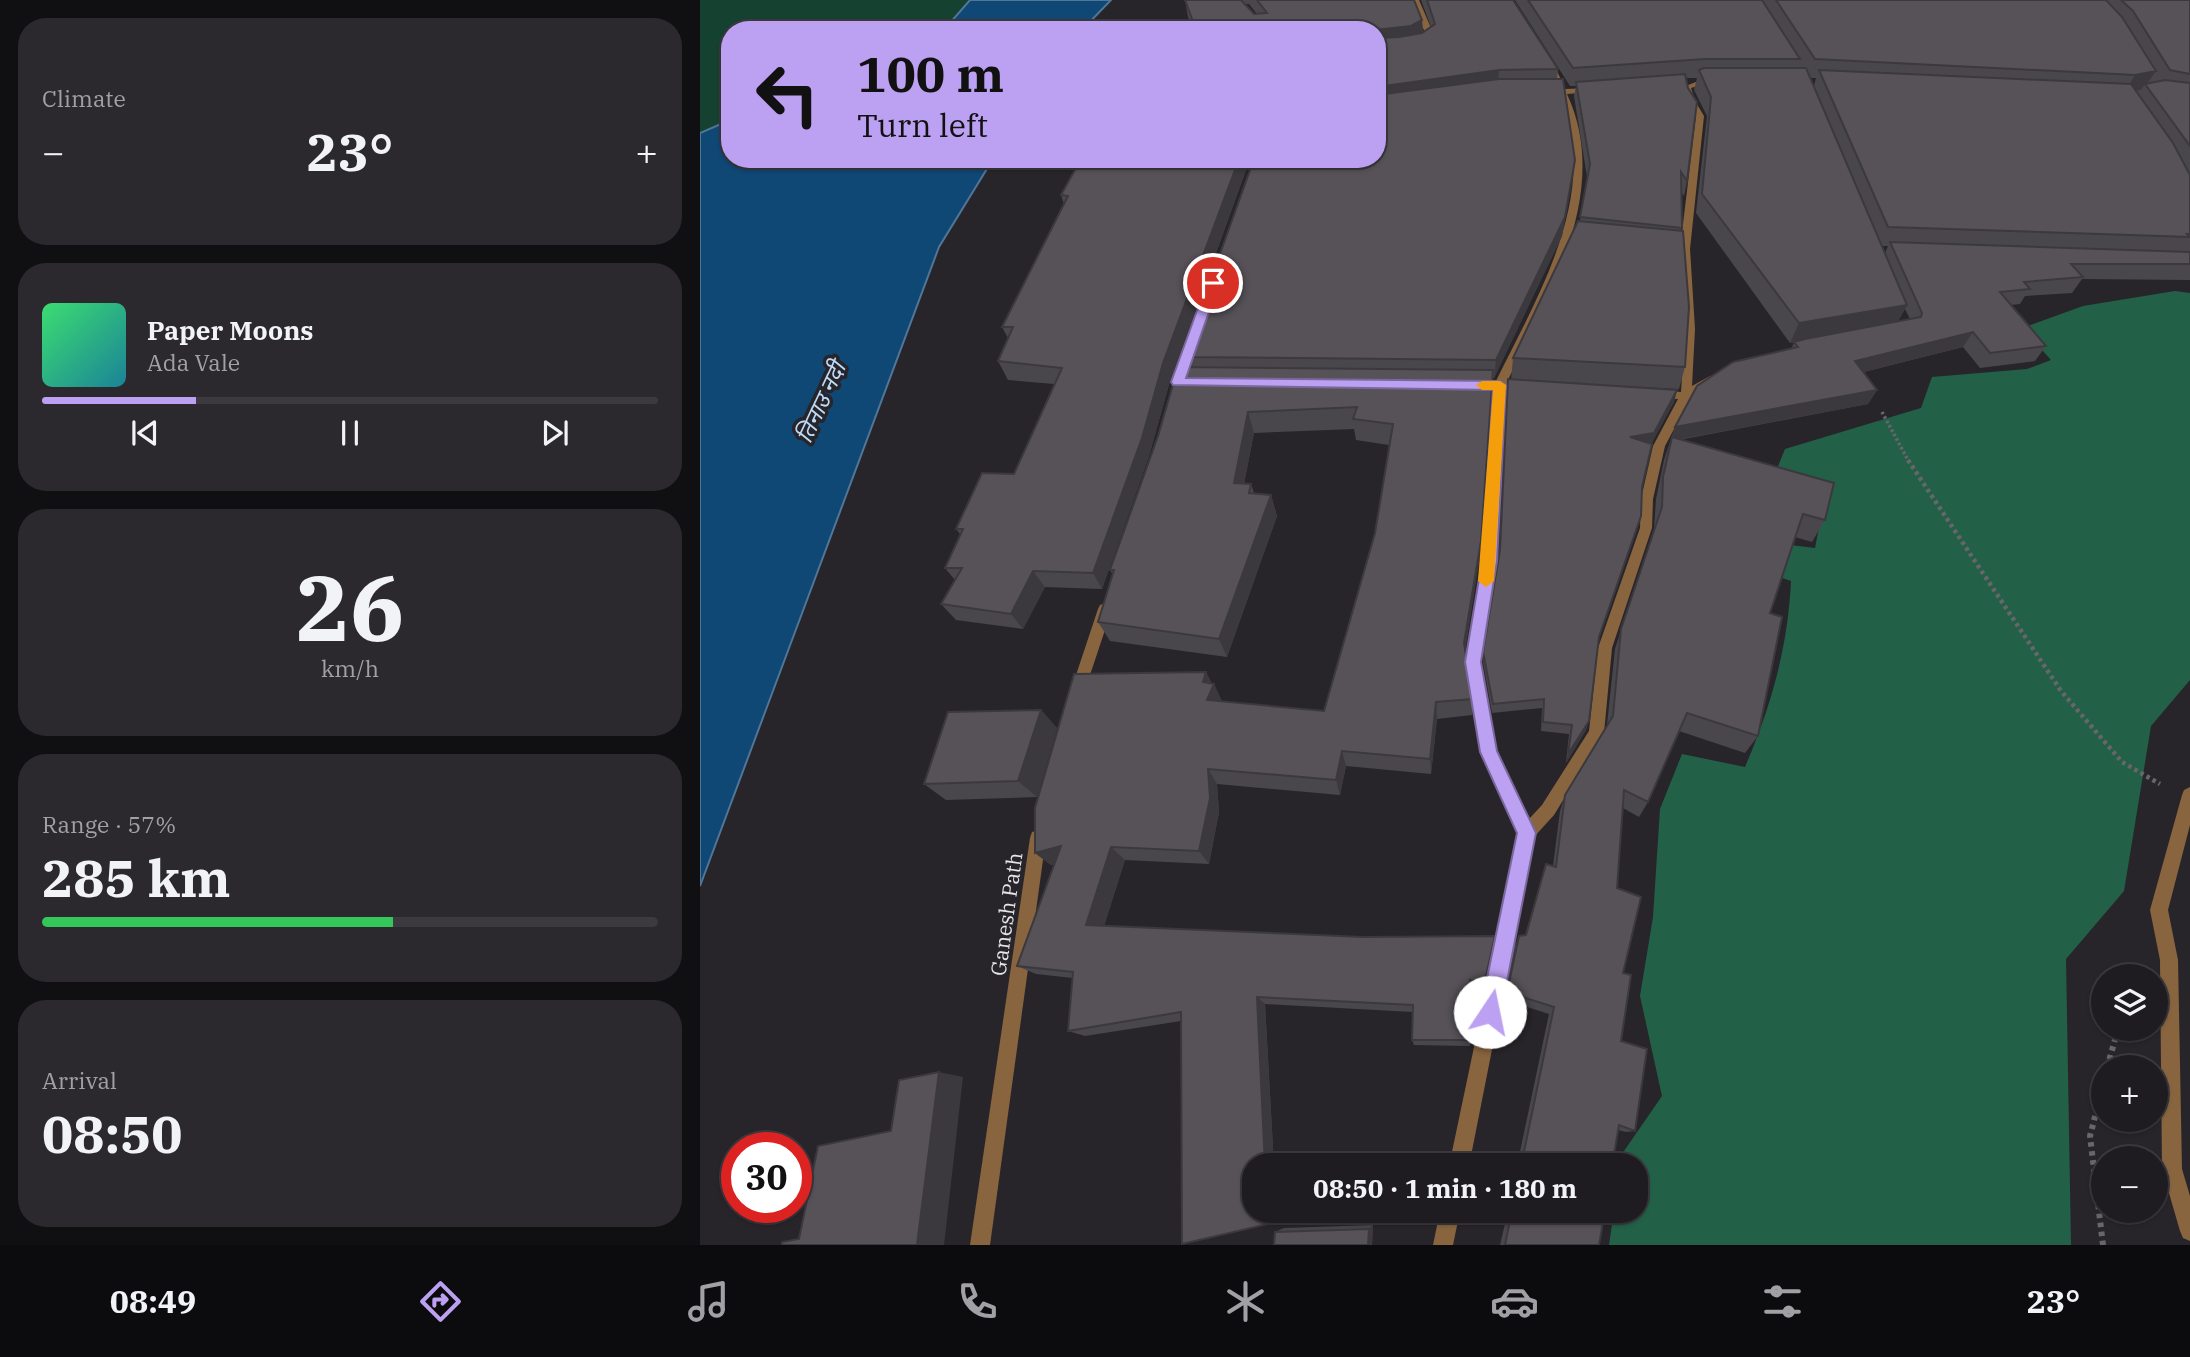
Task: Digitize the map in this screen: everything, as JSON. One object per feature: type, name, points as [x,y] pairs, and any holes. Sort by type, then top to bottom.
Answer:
[{"type":"street","points":[[1415,0],[1430,35],[1426,45],[1415,47]]},
{"type":"street","points":[[1527,833],[1488,752],[1473,662],[1489,561],[1500,385],[1570,237],[1580,179],[1566,92],[1539,46]]},
{"type":"street","points":[[1462,1153],[1527,833],[1548,810],[1596,733],[1605,648],[1646,528],[1647,499],[1659,446],[1686,396],[1690,329],[1679,248],[1700,116],[1687,87],[1707,82],[1674,84]]},
{"type":"street","points":[[1541,92],[1607,89]]},
{"type":"street","points":[[1570,237],[1582,238]]},
{"type":"street","points":[[1646,394],[1686,396],[1722,372]]},
{"type":"street","points":[[1472,385],[1540,388]]},
{"type":"street","points":[[1073,708],[1110,594]]},
{"type":"street","points":[[2189,797],[2159,910],[2169,960],[2172,1169],[2190,1231]]},
{"type":"street","name":"Ganesh Path","points":[[980,1245],[1040,822]]},
{"type":"street","points":[[1443,1245],[1448,1223]]},
{"type":"path","points":[[1882,412],[1919,480],[2062,691],[2122,761],[2189,797]]},
{"type":"path","points":[[2091,1132],[2103,1245]]},
{"type":"green space","points":[[700,0],[970,0],[952,21],[721,21],[721,124],[700,133]]},
{"type":"green space","points":[[2175,291],[2190,293],[2190,680],[2151,726],[2124,891],[2066,959],[2071,1245],[1609,1245],[1612,1223],[1648,1223],[1648,1153],[1624,1153],[1662,1096],[1640,996],[1653,917],[1660,809],[1682,754],[1745,767],[1763,722],[1782,653],[1791,581],[1740,563],[1774,543],[1815,548],[1826,492],[1772,481],[1785,449],[1921,408],[1932,377],[2027,369],[2051,360],[2022,328],[2083,306]]},
{"type":"water","points":[[970,0],[1111,0],[1091,21],[952,21]]},
{"type":"water","name":"तिनाउ नदी","points":[[721,124],[721,168],[987,168],[939,247],[700,886],[700,133]]},
{"type":"building","points":[[1185,0],[1241,0],[1254,14],[1267,13],[1257,0],[1414,0],[1422,20],[1411,26],[1386,29],[1386,21],[1193,21]]},
{"type":"building","points":[[1427,0],[1513,0],[1558,69],[1499,70],[1386,86],[1386,38],[1422,33],[1435,24]]},
{"type":"building","points":[[1528,0],[1762,0],[1800,59],[1705,59],[1573,68]]},
{"type":"building","points":[[1776,0],[2106,0],[2122,17],[2156,71],[2135,75],[1815,59]]},
{"type":"building","points":[[2121,0],[2190,0],[2190,74],[2170,70],[2133,11]]},
{"type":"building","points":[[1806,68],[1907,305],[1799,323],[1702,194],[1711,97],[1699,70]]},
{"type":"building","points":[[1819,70],[2131,84],[2173,143],[2190,175],[2190,234],[2187,234],[2190,237],[1888,227]]},
{"type":"building","points":[[1685,74],[1688,88],[1697,102],[1687,181],[1681,172],[1682,228],[1580,217],[1590,164],[1576,82]]},
{"type":"building","points":[[1499,79],[1563,79],[1575,160],[1565,217],[1496,360],[1183,357],[1251,168],[1386,168],[1386,94]]},
{"type":"building","points":[[2165,80],[2190,83],[2190,146],[2145,84]]},
{"type":"building","points":[[1076,168],[1236,168],[1163,363],[1142,438],[1093,573],[1033,571],[1011,614],[941,604],[962,568],[945,568],[963,529],[956,529],[982,473],[1014,474],[1062,368],[998,361],[1013,327],[1002,327],[1068,196],[1061,195]]},
{"type":"building","points":[[1578,221],[1683,231],[1689,307],[1685,367],[1513,358]]},
{"type":"building","points":[[1890,242],[2190,252],[2190,264],[2071,264],[2083,277],[2024,282],[2030,289],[2000,292],[2046,346],[1990,353],[1973,332],[1855,361],[1877,390],[1675,427],[1697,386],[1733,362],[1798,347],[1794,342],[1805,339],[1921,317],[1922,313]]},
{"type":"building","points":[[1178,367],[1493,370],[1481,541],[1464,643],[1473,699],[1436,702],[1430,759],[1342,751],[1336,780],[1208,769],[1210,798],[1199,851],[1111,847],[1086,925],[1363,937],[1495,936],[1484,985],[1470,980],[1471,1040],[1412,1040],[1413,1005],[1257,997],[1264,1153],[1242,1153],[1242,1223],[1268,1224],[1182,1244],[1181,1012],[1068,1031],[1073,972],[1017,966],[1061,846],[1035,853],[1035,808],[1074,674],[1206,672],[1203,682],[1214,684],[1207,700],[1324,711],[1375,533],[1393,424],[1353,419],[1357,407],[1248,412],[1234,483],[1251,484],[1249,493],[1271,495],[1219,639],[1098,622],[1114,570],[1110,570],[1158,436]]},
{"type":"building","points":[[1508,379],[1677,390],[1654,433],[1630,437],[1652,444],[1642,487],[1641,516],[1599,637],[1589,721],[1568,754],[1572,725],[1543,722],[1544,699],[1493,704],[1483,652],[1500,550]]},
{"type":"building","points":[[1672,437],[1834,483],[1825,520],[1803,514],[1770,613],[1782,617],[1758,736],[1687,713],[1648,802],[1624,790],[1617,888],[1641,897],[1623,973],[1631,975],[1621,1041],[1647,1049],[1635,1131],[1619,1125],[1614,1153],[1524,1153],[1554,1007],[1507,992],[1519,936],[1526,935],[1546,864],[1556,867],[1565,795],[1613,716],[1621,629],[1662,507],[1663,477]]},
{"type":"building","points":[[1041,710],[1018,781],[924,784],[948,712]]},
{"type":"building","points":[[939,1072],[917,1245],[782,1245],[782,1242],[799,1239],[802,1223],[812,1223],[812,1175],[818,1146],[891,1131],[899,1080]]},
{"type":"building","points":[[1510,1223],[1603,1223],[1599,1245],[1505,1245]]},
{"type":"building","points":[[1369,1229],[1368,1245],[1274,1245],[1275,1232]]},
{"type":"slow traffic","points":[[1482,385],[1500,385],[1486,581]]},
{"type":"route","points":[[1213,283],[1178,382],[1500,385],[1489,561],[1473,662],[1488,752],[1527,833],[1490,1012]]}]
